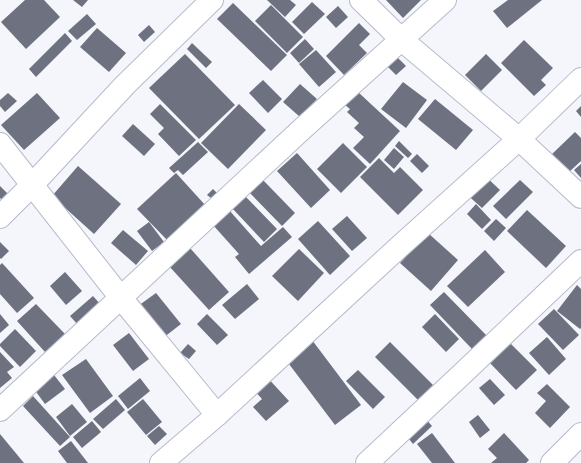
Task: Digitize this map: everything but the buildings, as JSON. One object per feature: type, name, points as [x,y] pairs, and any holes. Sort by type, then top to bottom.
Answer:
[{"type":"street","points":[[0,217],[32,185],[125,85],[212,0]]},
{"type":"street","points":[[361,0],[402,40],[519,139],[581,197]]},
{"type":"street","points":[[0,410],[302,130],[445,0]]},
{"type":"street","points":[[161,463],[217,415],[519,139],[581,79]]},
{"type":"street","points":[[0,144],[121,298],[217,415]]},
{"type":"street","points":[[367,463],[581,261]]},
{"type":"street","points":[[552,463],[581,434]]}]
